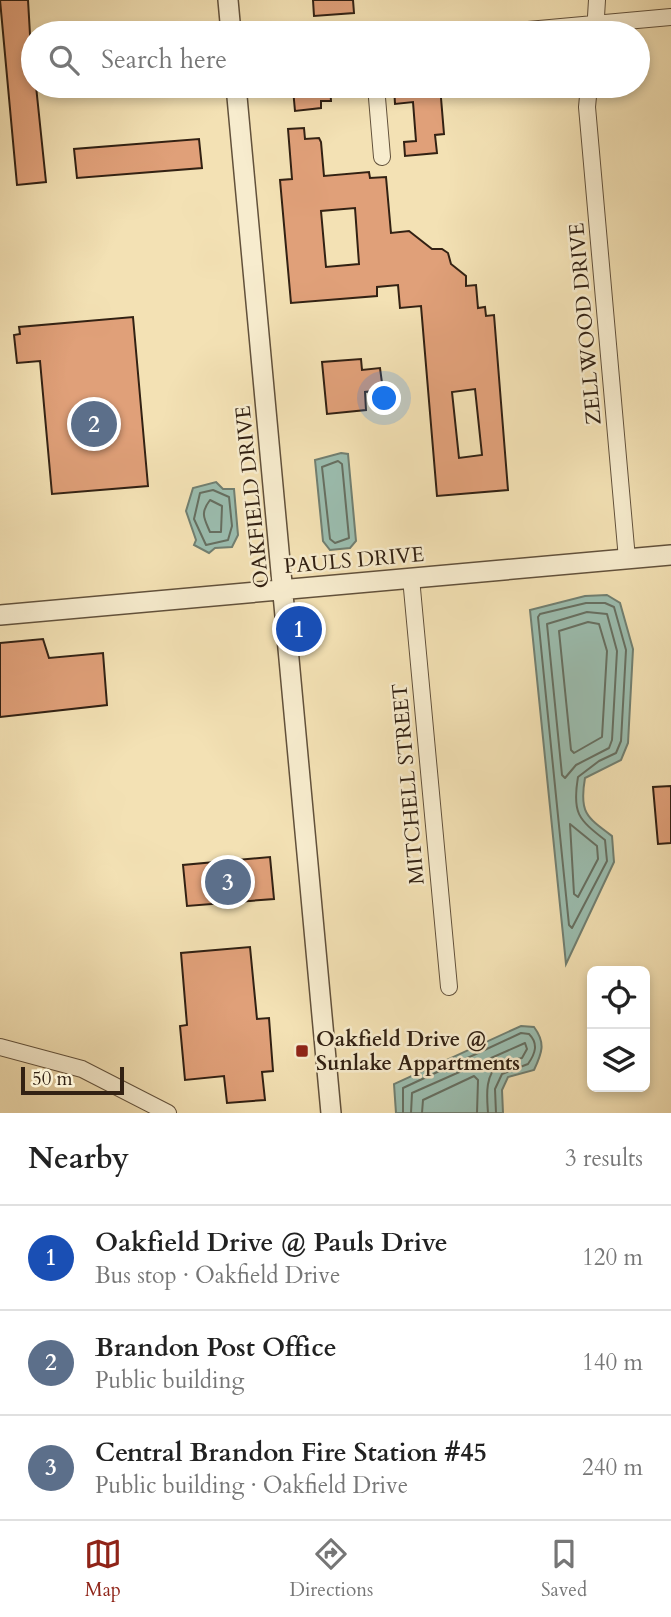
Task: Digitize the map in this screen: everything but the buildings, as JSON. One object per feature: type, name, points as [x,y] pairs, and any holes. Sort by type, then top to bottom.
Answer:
[{"type":"street","points":[[228,0],[230,21]]},
{"type":"street","points":[[596,21],[597,0]]},
{"type":"street","points":[[646,21],[671,17]]},
{"type":"street","name":"OAKFIELD DRIVE","points":[[237,98],[331,1113]]},
{"type":"street","points":[[377,98],[382,157]]},
{"type":"street","name":"ZELLWOOD DRIVE","points":[[588,98],[627,559]]},
{"type":"street","name":"PAULS DRIVE","points":[[0,615],[671,555]]},
{"type":"street","name":"MITCHELL STREET","points":[[411,578],[449,987]]},
{"type":"street","points":[[0,1047],[82,1069],[168,1113]]},
{"type":"water","points":[[341,453],[348,454],[356,541],[350,548],[330,550],[323,541],[315,460]]},
{"type":"water","points":[[216,482],[223,489],[234,489],[238,535],[232,547],[215,548],[209,553],[194,545],[196,540],[186,511],[193,488]]},
{"type":"water","points":[[607,595],[620,603],[633,649],[628,743],[621,760],[585,778],[583,799],[586,813],[612,836],[614,862],[566,964],[530,610],[585,596]]},
{"type":"water","points":[[521,1026],[534,1027],[540,1038],[541,1053],[534,1070],[508,1077],[502,1090],[503,1113],[396,1113],[394,1084]]},
{"type":"place","name":"Brandon Post Office","points":[[94,424]]},
{"type":"place","name":"Oakfield Drive @ Pauls Drive","points":[[299,629]]},
{"type":"place","name":"Central Brandon Fire Station #45","points":[[228,882]]},
{"type":"place","name":"Oakfield Drive @ Sunlake Appartments","points":[[302,1051]]}]
